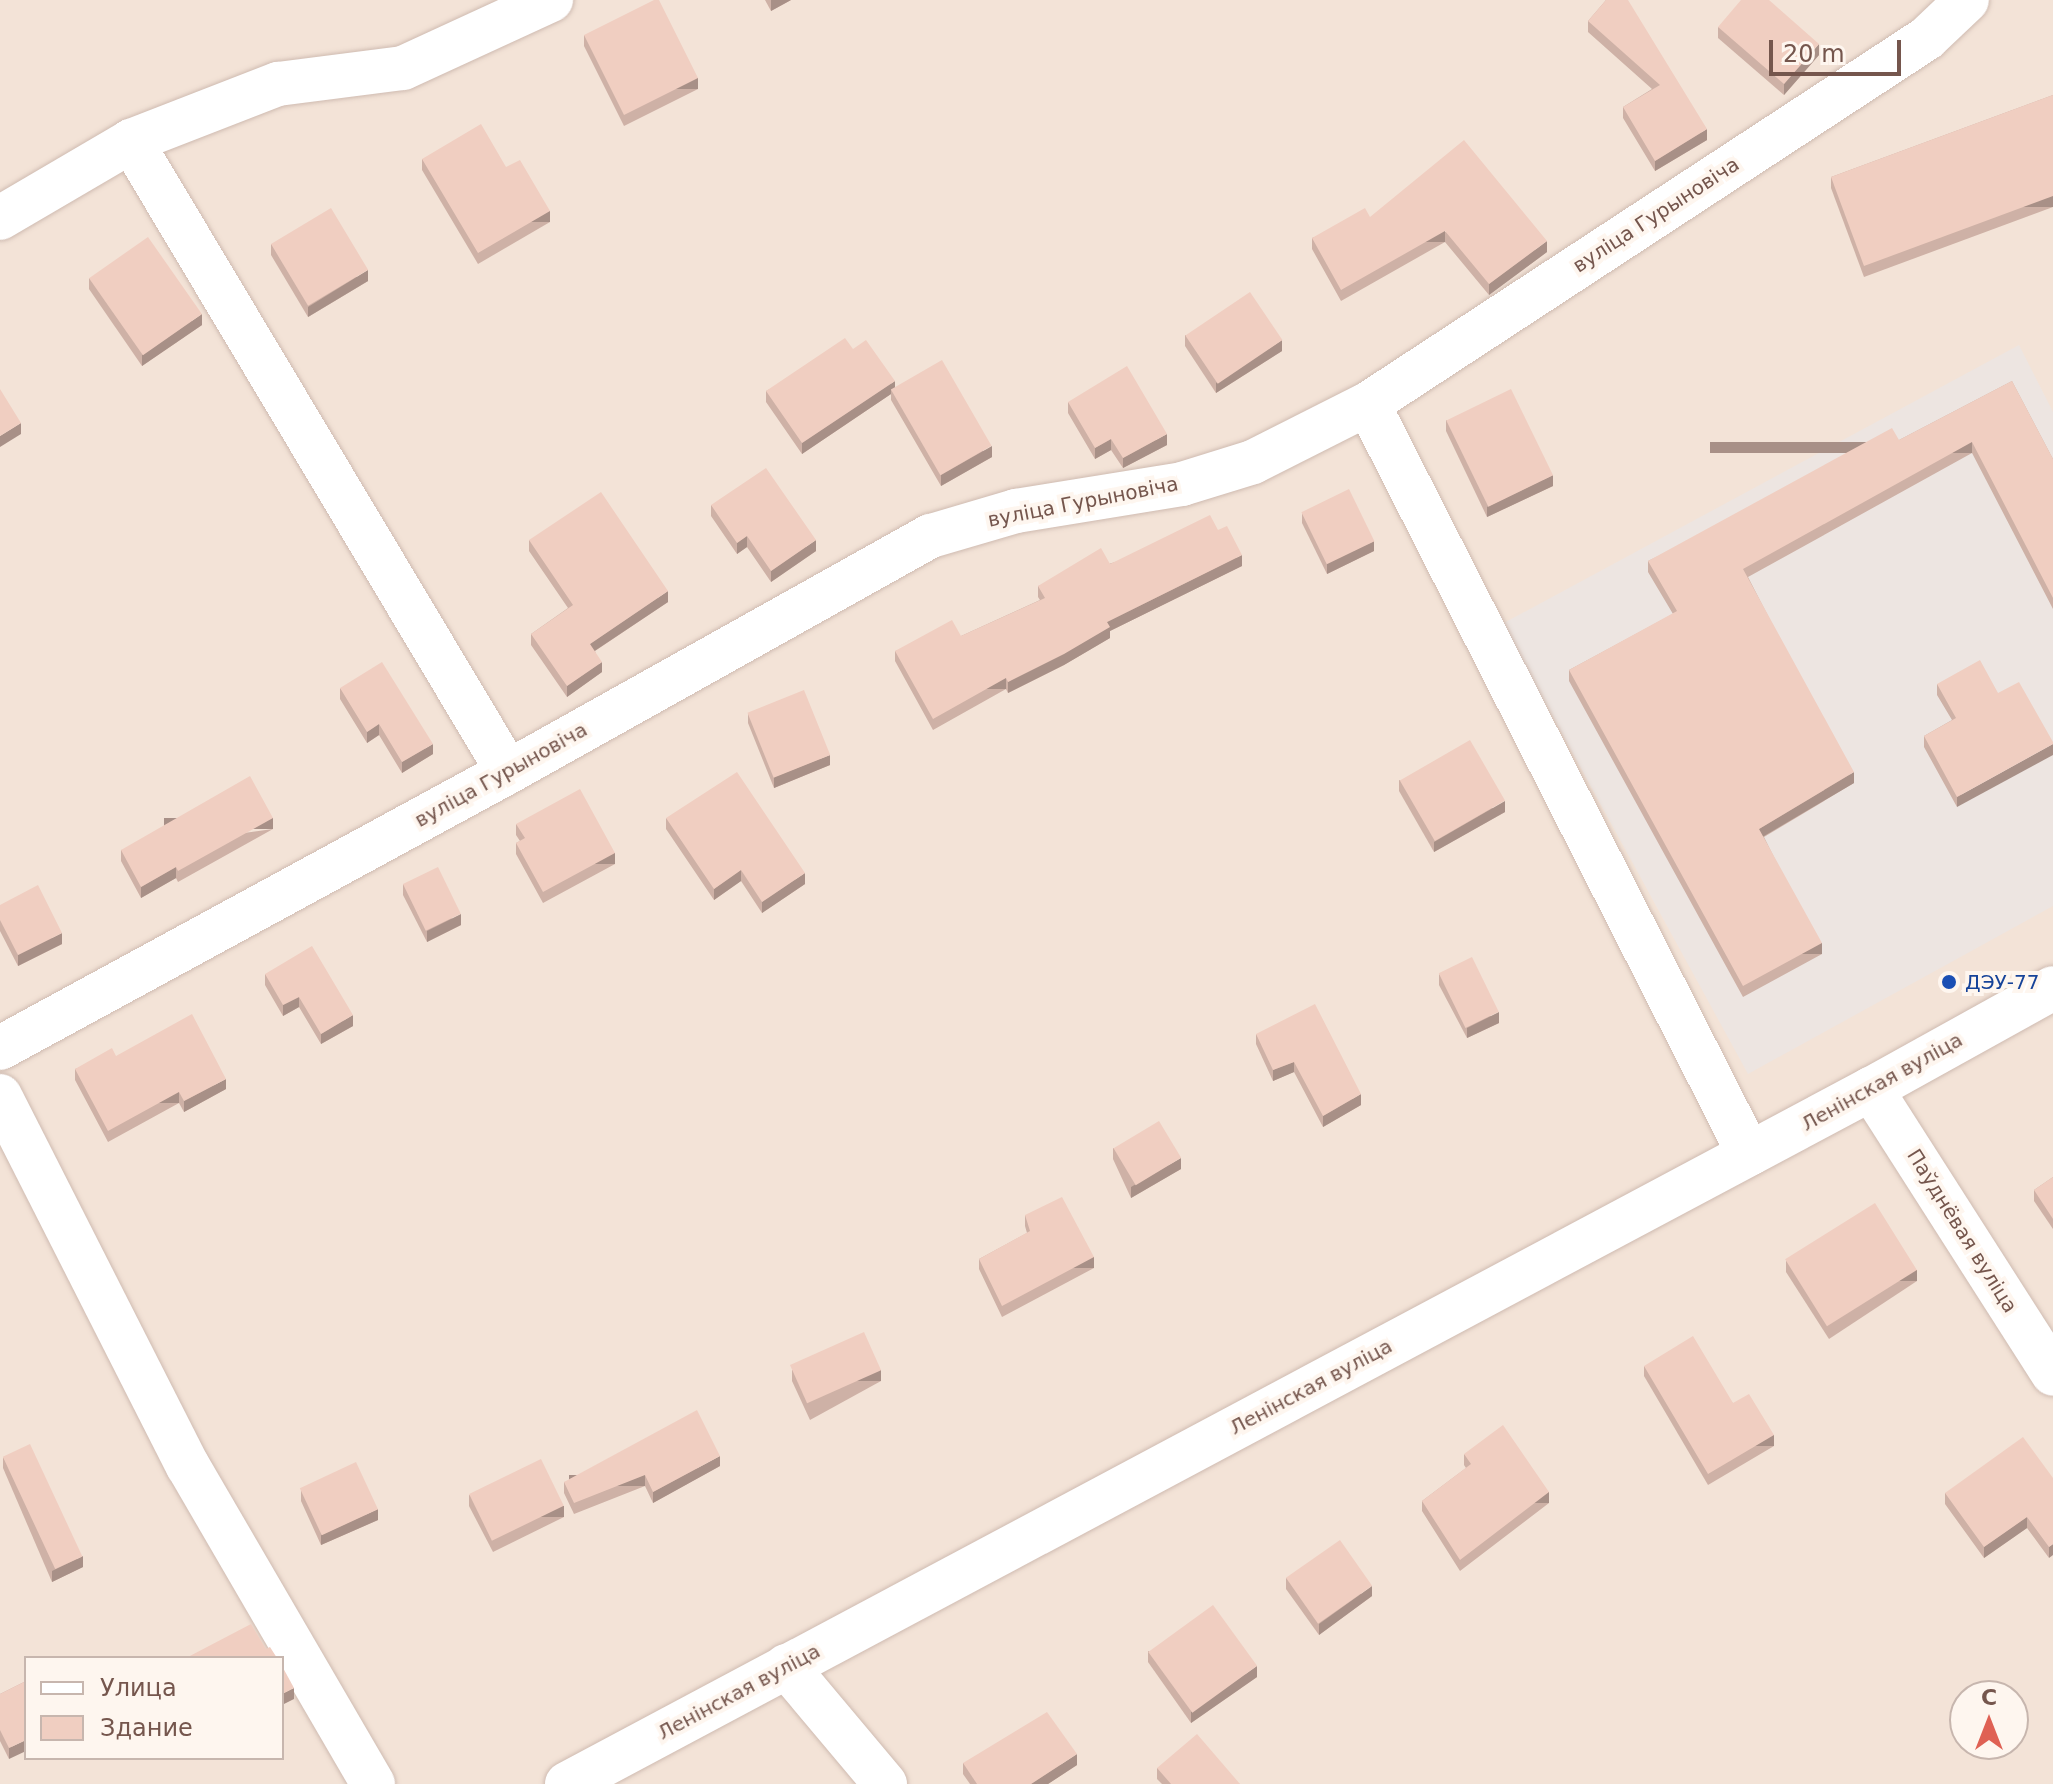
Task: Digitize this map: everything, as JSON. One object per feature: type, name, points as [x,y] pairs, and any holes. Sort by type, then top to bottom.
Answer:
[{"type":"street","points":[[0,218],[131,141],[278,84],[403,68],[551,0]]},
{"type":"street","name":"вуліца Гурыновіча","points":[[0,1048],[508,772],[931,536],[1016,511],[1182,484],[1253,462],[1368,404],[1927,38],[1967,0]]},
{"type":"street","points":[[131,141],[508,772]]},
{"type":"street","points":[[1368,404],[1749,1154]]},
{"type":"street","name":"Ленінская вуліца","points":[[567,1784],[1871,1089],[2053,988]]},
{"type":"street","name":"Паўднёвая вуліца","points":[[1871,1089],[2053,1374]]},
{"type":"street","points":[[0,1096],[188,1466],[373,1784]]},
{"type":"street","points":[[786,1666],[885,1784]]},
{"type":"shaded area","points":[[0,0],[2053,0],[2053,1784],[0,1784]]},
{"type":"shaded area","name":"ДЭУ-77","points":[[2019,345],[2053,412],[2053,906],[1748,1074],[1502,624]]},
{"type":"building","points":[[659,0],[698,78],[624,115],[584,35]]},
{"type":"building","points":[[1606,0],[1628,0],[1707,129],[1655,161],[1623,107],[1660,85],[1588,21]]},
{"type":"building","points":[[1741,0],[1769,0],[1819,44],[1784,84],[1718,27]]},
{"type":"building","points":[[2053,95],[2053,196],[1864,266],[1831,177]]},
{"type":"building","points":[[481,124],[506,167],[520,160],[550,211],[478,253],[422,159]]},
{"type":"building","points":[[1464,140],[1547,241],[1489,284],[1445,231],[1341,290],[1312,238],[1365,208],[1370,217]]},
{"type":"building","points":[[331,208],[368,270],[308,306],[271,244]]},
{"type":"building","points":[[148,237],[202,314],[143,355],[89,278]]},
{"type":"building","points":[[1250,292],[1282,340],[1218,384],[1185,336]]},
{"type":"building","points":[[845,338],[853,349],[866,340],[895,381],[802,443],[766,391]]},
{"type":"building","points":[[942,360],[992,446],[940,475],[891,390]]},
{"type":"building","points":[[1127,366],[1167,434],[1123,458],[1111,439],[1095,448],[1068,402]]},
{"type":"building","points":[[2012,381],[2053,459],[2053,598],[1972,442],[1743,569],[1854,772],[1759,829],[1822,943],[1743,986],[1569,670],[1677,611],[1648,561],[1892,428],[1899,440]]},
{"type":"building","points":[[0,389],[21,423],[0,436]]},
{"type":"building","points":[[1511,389],[1553,475],[1488,507],[1446,421]]},
{"type":"building","points":[[766,468],[816,540],[771,571],[747,536],[737,543],[711,505]]},
{"type":"building","points":[[1349,489],[1374,541],[1327,564],[1301,512]]},
{"type":"building","points":[[601,492],[668,591],[590,644],[602,662],[567,686],[531,634],[573,605],[529,540]]},
{"type":"building","points":[[1210,515],[1218,530],[1227,526],[1242,555],[1107,622],[1110,627],[1064,654],[1008,682],[1006,678],[933,719],[895,651],[952,620],[961,636],[1045,598],[1038,586],[1101,548],[1110,564]]},
{"type":"building","points":[[1980,660],[1998,693],[2019,682],[2053,744],[1957,797],[1924,736],[1956,718],[1937,684]]},
{"type":"building","points":[[382,662],[433,744],[402,762],[379,724],[367,732],[340,688]]},
{"type":"building","points":[[804,690],[830,755],[774,778],[747,713]]},
{"type":"building","points":[[1470,740],[1505,801],[1435,841],[1400,781]]},
{"type":"building","points":[[737,772],[805,873],[762,902],[741,870],[714,889],[666,818]]},
{"type":"building","points":[[250,776],[273,818],[178,871],[176,867],[141,887],[121,850]]},
{"type":"building","points":[[580,789],[615,853],[543,892],[516,843],[525,838],[516,824]]},
{"type":"building","points":[[438,867],[461,914],[426,931],[403,884]]},
{"type":"building","points":[[38,885],[62,933],[18,955],[0,920],[0,905]]},
{"type":"building","points":[[312,946],[353,1015],[321,1034],[299,997],[283,1005],[265,974]]},
{"type":"building","points":[[1472,957],[1499,1012],[1465,1028],[1439,973]]},
{"type":"building","points":[[1315,1004],[1361,1094],[1323,1116],[1294,1062],[1273,1070],[1256,1034]]},
{"type":"building","points":[[192,1014],[226,1079],[184,1101],[179,1092],[108,1131],[75,1069],[112,1048],[116,1056]]},
{"type":"building","points":[[1159,1121],[1181,1158],[1136,1185],[1114,1148]]},
{"type":"building","points":[[2053,1177],[2053,1219],[2034,1190]]},
{"type":"building","points":[[1062,1197],[1094,1257],[1002,1306],[979,1259],[1030,1231],[1025,1215]]},
{"type":"building","points":[[1875,1203],[1917,1270],[1827,1326],[1785,1259]]},
{"type":"building","points":[[864,1332],[881,1370],[807,1403],[790,1365]]},
{"type":"building","points":[[1693,1336],[1733,1403],[1749,1394],[1774,1435],[1708,1474],[1644,1366]]},
{"type":"building","points":[[697,1410],[720,1456],[653,1492],[645,1475],[574,1503],[564,1482]]},
{"type":"building","points":[[1503,1425],[1549,1492],[1460,1560],[1422,1501],[1471,1464],[1464,1454]]},
{"type":"building","points":[[2023,1437],[2053,1478],[2053,1544],[2049,1547],[2027,1517],[1984,1547],[1945,1493]]},
{"type":"building","points":[[30,1444],[82,1556],[55,1569],[3,1457]]},
{"type":"building","points":[[541,1459],[564,1506],[492,1541],[469,1494]]},
{"type":"building","points":[[356,1462],[378,1509],[322,1535],[300,1488]]},
{"type":"building","points":[[1340,1540],[1372,1586],[1318,1624],[1286,1578]]},
{"type":"building","points":[[1213,1605],[1257,1666],[1192,1713],[1148,1652]]},
{"type":"building","points":[[251,1624],[266,1649],[270,1647],[276,1656],[190,1656]]},
{"type":"building","points":[[284,1670],[294,1688],[284,1693]]},
{"type":"building","points":[[24,1682],[24,1741],[9,1748],[0,1730],[0,1694]]},
{"type":"building","points":[[1047,1712],[1077,1754],[1031,1784],[977,1784],[963,1763]]},
{"type":"building","points":[[1197,1734],[1240,1784],[1171,1784],[1157,1768]]},
{"type":"place","name":"ДЭУ-77","points":[[1949,982]]}]
